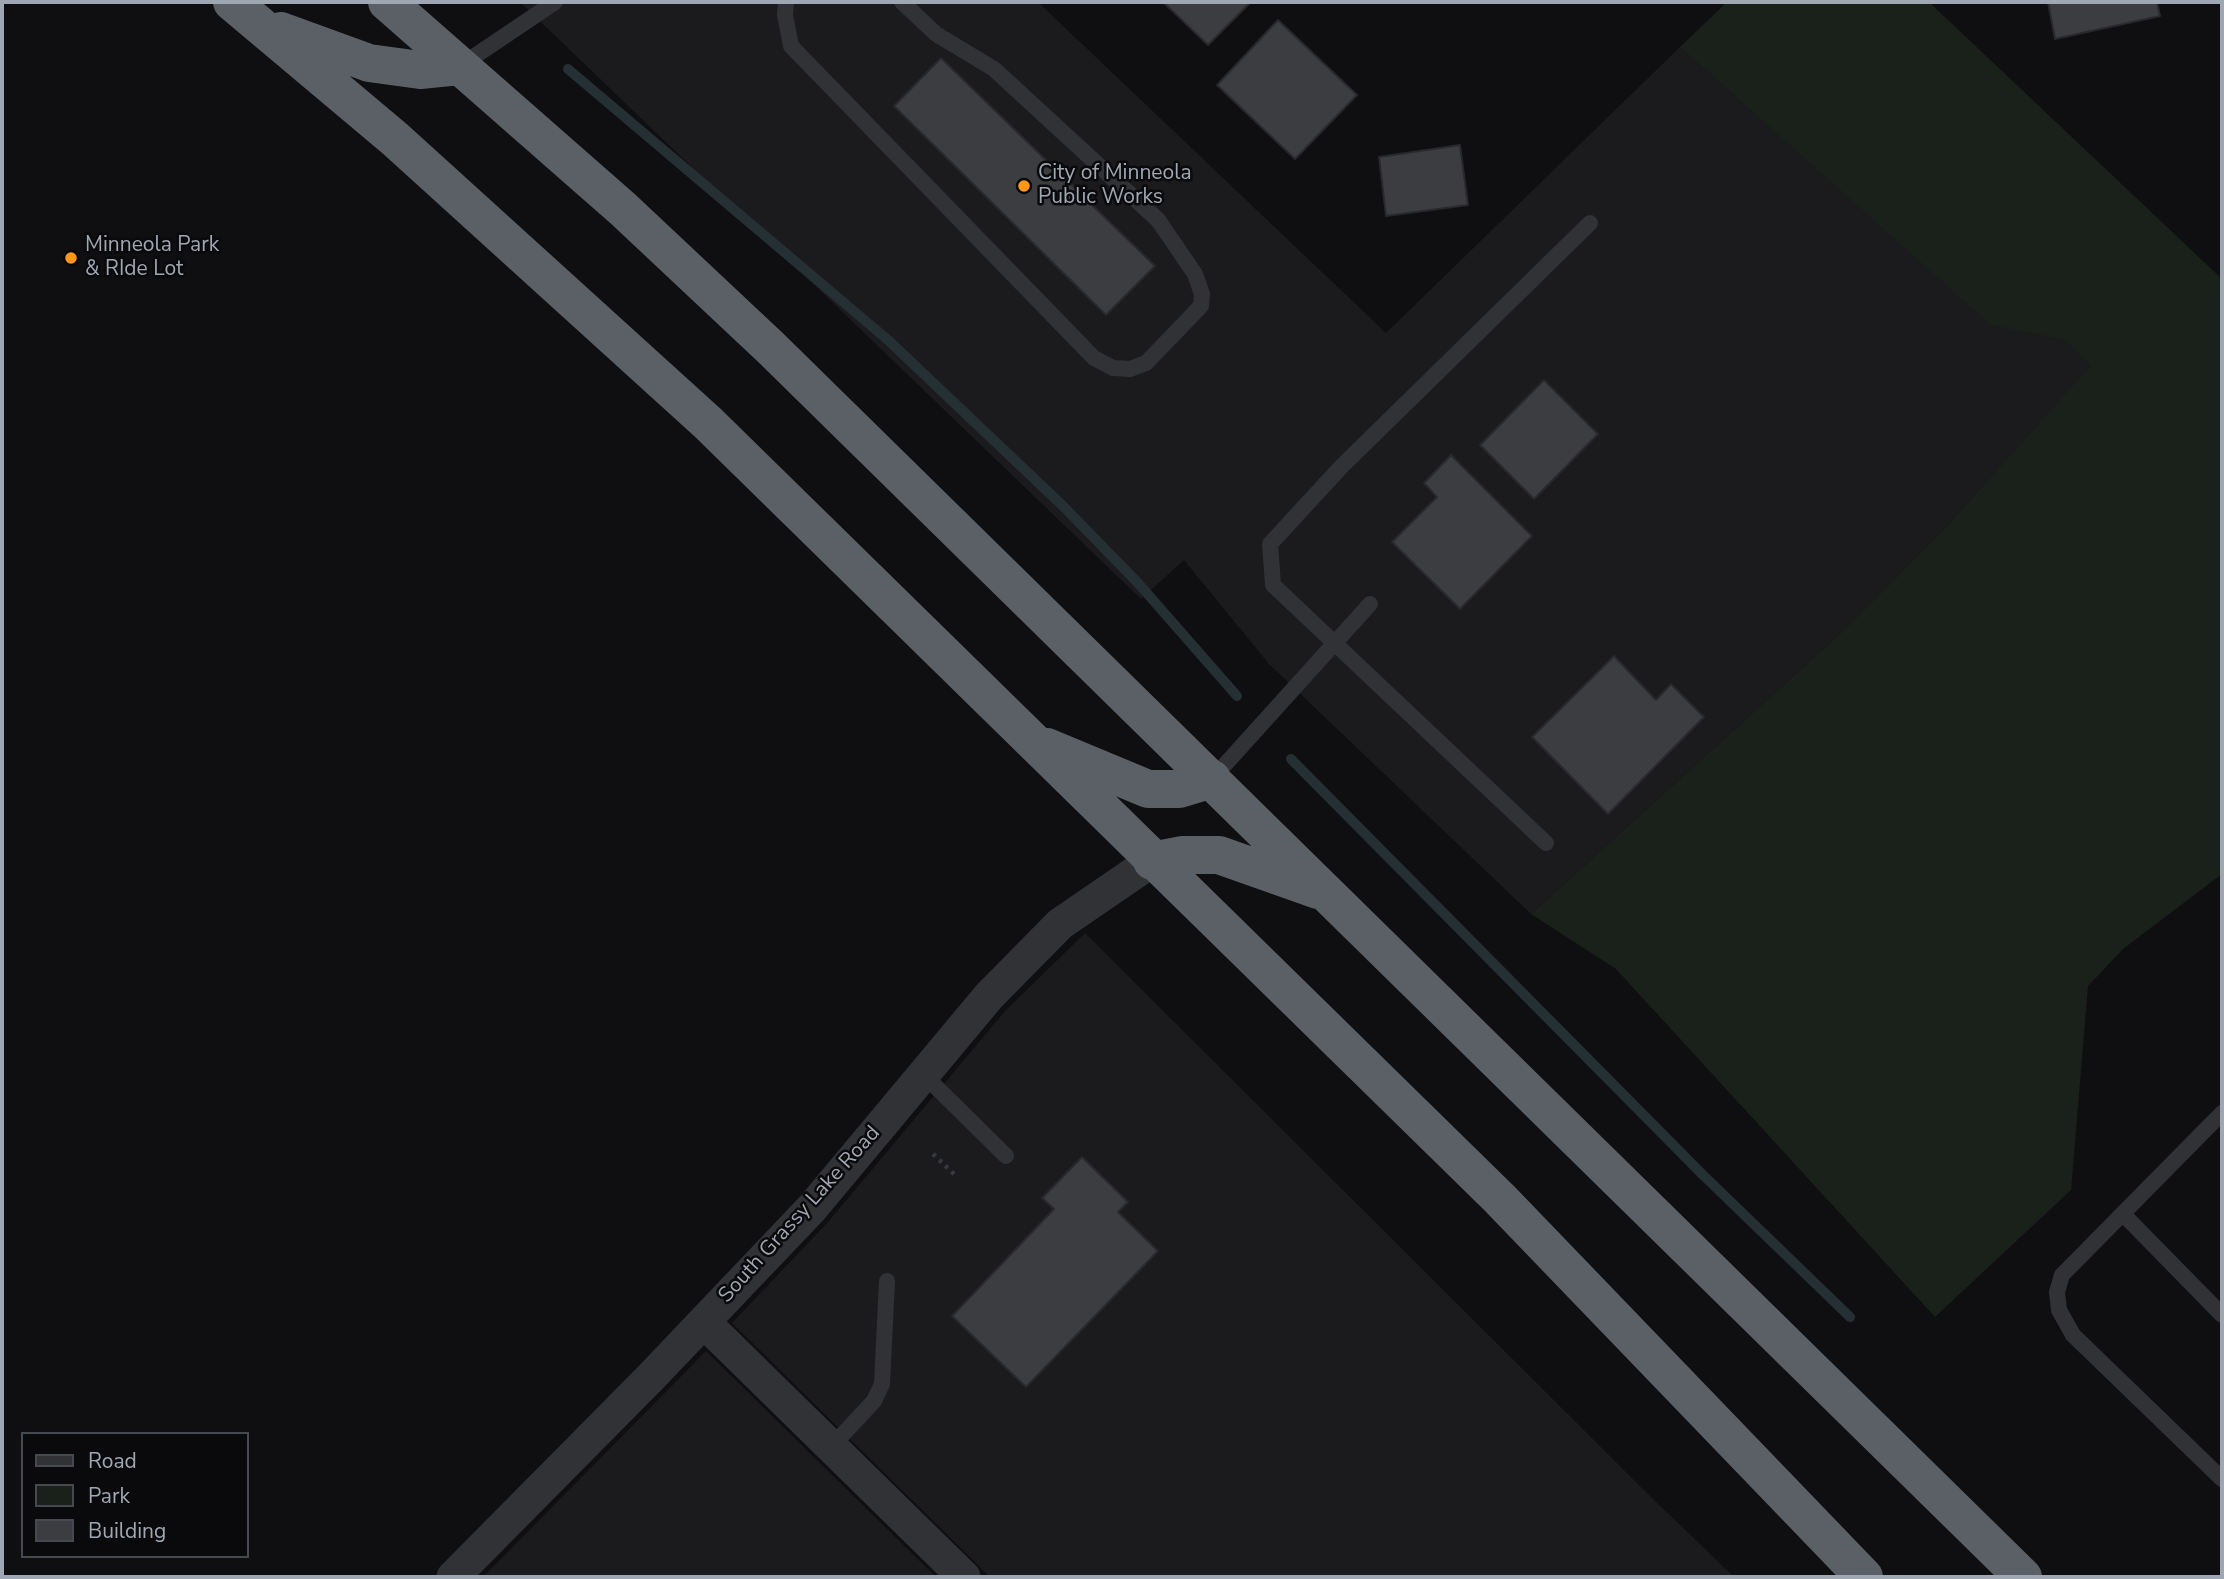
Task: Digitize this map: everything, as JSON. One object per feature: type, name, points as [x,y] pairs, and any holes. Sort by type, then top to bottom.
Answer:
[{"type":"highway","points":[[387,2],[623,209],[771,348],[2023,1577]]},
{"type":"highway","points":[[244,12],[369,63],[420,70],[460,66]]},
{"type":"highway","points":[[244,12],[395,139],[708,423],[1152,861],[1500,1199],[1864,1577]]},
{"type":"highway","points":[[1029,740],[1148,789],[1179,789],[1212,779]]},
{"type":"highway","points":[[1152,861],[1183,855],[1219,855],[1327,893]]},
{"type":"street","name":"South Grassy Lake Road","points":[[453,1577],[812,1208],[989,996],[1060,923],[1152,861]]},
{"type":"street","points":[[704,1322],[964,1577]]},
{"type":"lane","points":[[460,66],[555,2]]},
{"type":"lane","points":[[786,2],[785,15],[791,46],[1094,358],[1122,369],[1146,363],[1201,306],[1202,295],[1195,274],[1158,220],[994,69],[936,34],[902,2]]},
{"type":"lane","points":[[1546,843],[1273,585],[1270,544],[1341,467],[1590,223]]},
{"type":"lane","points":[[1212,779],[1370,604]]},
{"type":"lane","points":[[924,1075],[1006,1156]]},
{"type":"lane","points":[[2222,1113],[2062,1275],[2057,1292],[2059,1310],[2073,1335],[2222,1479]]},
{"type":"lane","points":[[2123,1214],[2222,1315]]},
{"type":"lane","points":[[831,1447],[874,1401],[883,1384],[887,1281]]},
{"type":"path","points":[[933,1154],[956,1176]]},
{"type":"shaded area","points":[[520,2],[1038,2],[1386,333],[1680,47],[1991,324],[2064,340],[2092,366],[1946,527],[1844,630],[1531,914],[1269,664],[1184,560],[1141,599]]},
{"type":"shaded area","points":[[1085,933],[1734,1577],[990,1577],[732,1323],[828,1222],[1005,1011]]},
{"type":"shaded area","points":[[706,1351],[936,1577],[483,1577]]},
{"type":"green space","points":[[1727,2],[1929,2],[2222,279],[2222,874],[2123,949],[2088,986],[2071,1190],[1935,1317],[1616,969],[1531,914],[1844,630],[1946,527],[2091,366],[2064,340],[1991,325],[1680,47]]},
{"type":"building","points":[[1163,2],[1251,2],[1208,45]]},
{"type":"building","points":[[2048,2],[2157,2],[2160,16],[2055,39]]},
{"type":"building","points":[[1278,20],[1357,95],[1295,159],[1217,85]]},
{"type":"building","name":"City of Minneola Public Works","points":[[941,58],[1155,266],[1106,315],[894,106]]},
{"type":"building","points":[[1460,145],[1468,205],[1386,216],[1379,157]]},
{"type":"building","points":[[1544,380],[1598,434],[1534,499],[1480,445]]},
{"type":"building","points":[[1451,455],[1532,536],[1460,609],[1392,542],[1437,497],[1424,483]]},
{"type":"building","points":[[1614,656],[1656,700],[1671,684],[1704,717],[1608,814],[1532,737]]},
{"type":"building","points":[[1082,1157],[1128,1202],[1118,1212],[1158,1251],[1026,1387],[952,1316],[1054,1209],[1042,1198]]},
{"type":"waterway","points":[[568,69],[888,340],[1063,506],[1138,583],[1237,696]]},
{"type":"waterway","points":[[1291,759],[1703,1175],[1850,1317]]},
{"type":"place","name":"City of Minneola Public Works","points":[[1024,186]]},
{"type":"place","name":"Minneola Park & RIde Lot","points":[[71,258]]}]
